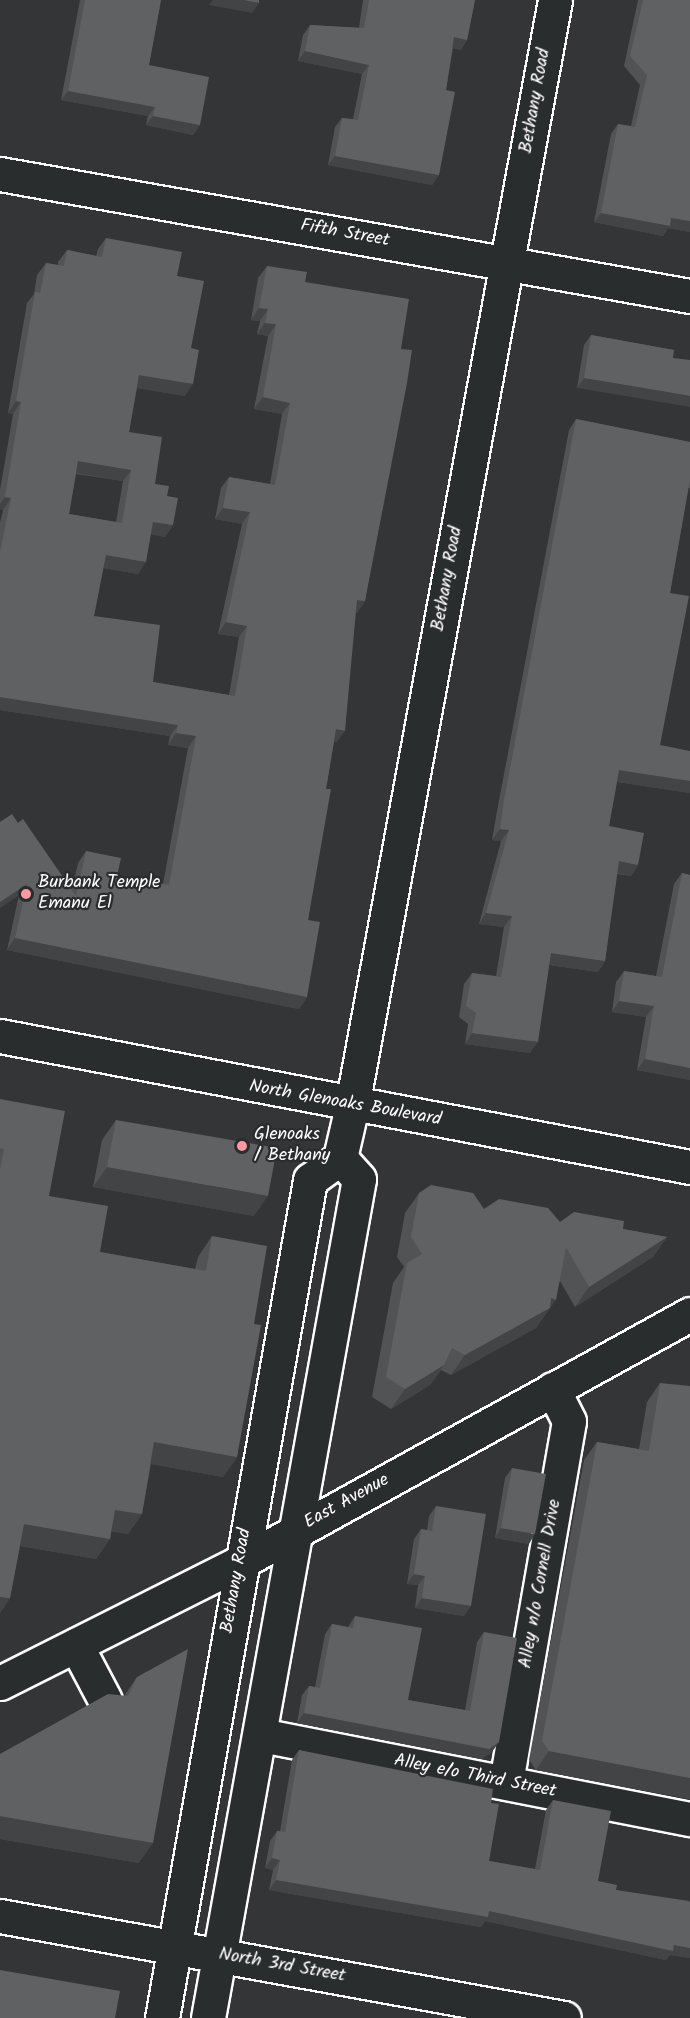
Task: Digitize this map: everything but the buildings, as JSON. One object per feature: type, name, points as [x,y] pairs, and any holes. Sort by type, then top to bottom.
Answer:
[{"type":"street","name":"Bethany Road","points":[[162,2018],[240,1563],[310,1180],[340,1158],[352,1106],[555,0]]},
{"type":"street","name":"Fifth Street","points":[[0,174],[690,296]]},
{"type":"street","name":"North Glenoaks Boulevard","points":[[0,1036],[352,1106],[690,1167]]},
{"type":"street","points":[[208,2018],[261,1735],[295,1530],[359,1179],[340,1158]]},
{"type":"street","name":"East Avenue","points":[[0,1683],[240,1563],[295,1530],[690,1314]]},
{"type":"street","name":"Alley n/o Cornell Drive","points":[[506,1782],[569,1421],[553,1389]]},
{"type":"street","points":[[76,1645],[105,1700]]},
{"type":"street","name":"Alley e/o Third Street","points":[[261,1735],[690,1819]]},
{"type":"street","name":"North 3rd Street","points":[[0,1917],[564,2018]]},
{"type":"place","name":"Burbank Temple Emanu El","points":[[26,894]]},
{"type":"place","name":"Glenoaks / Bethany","points":[[242,1146]]}]
